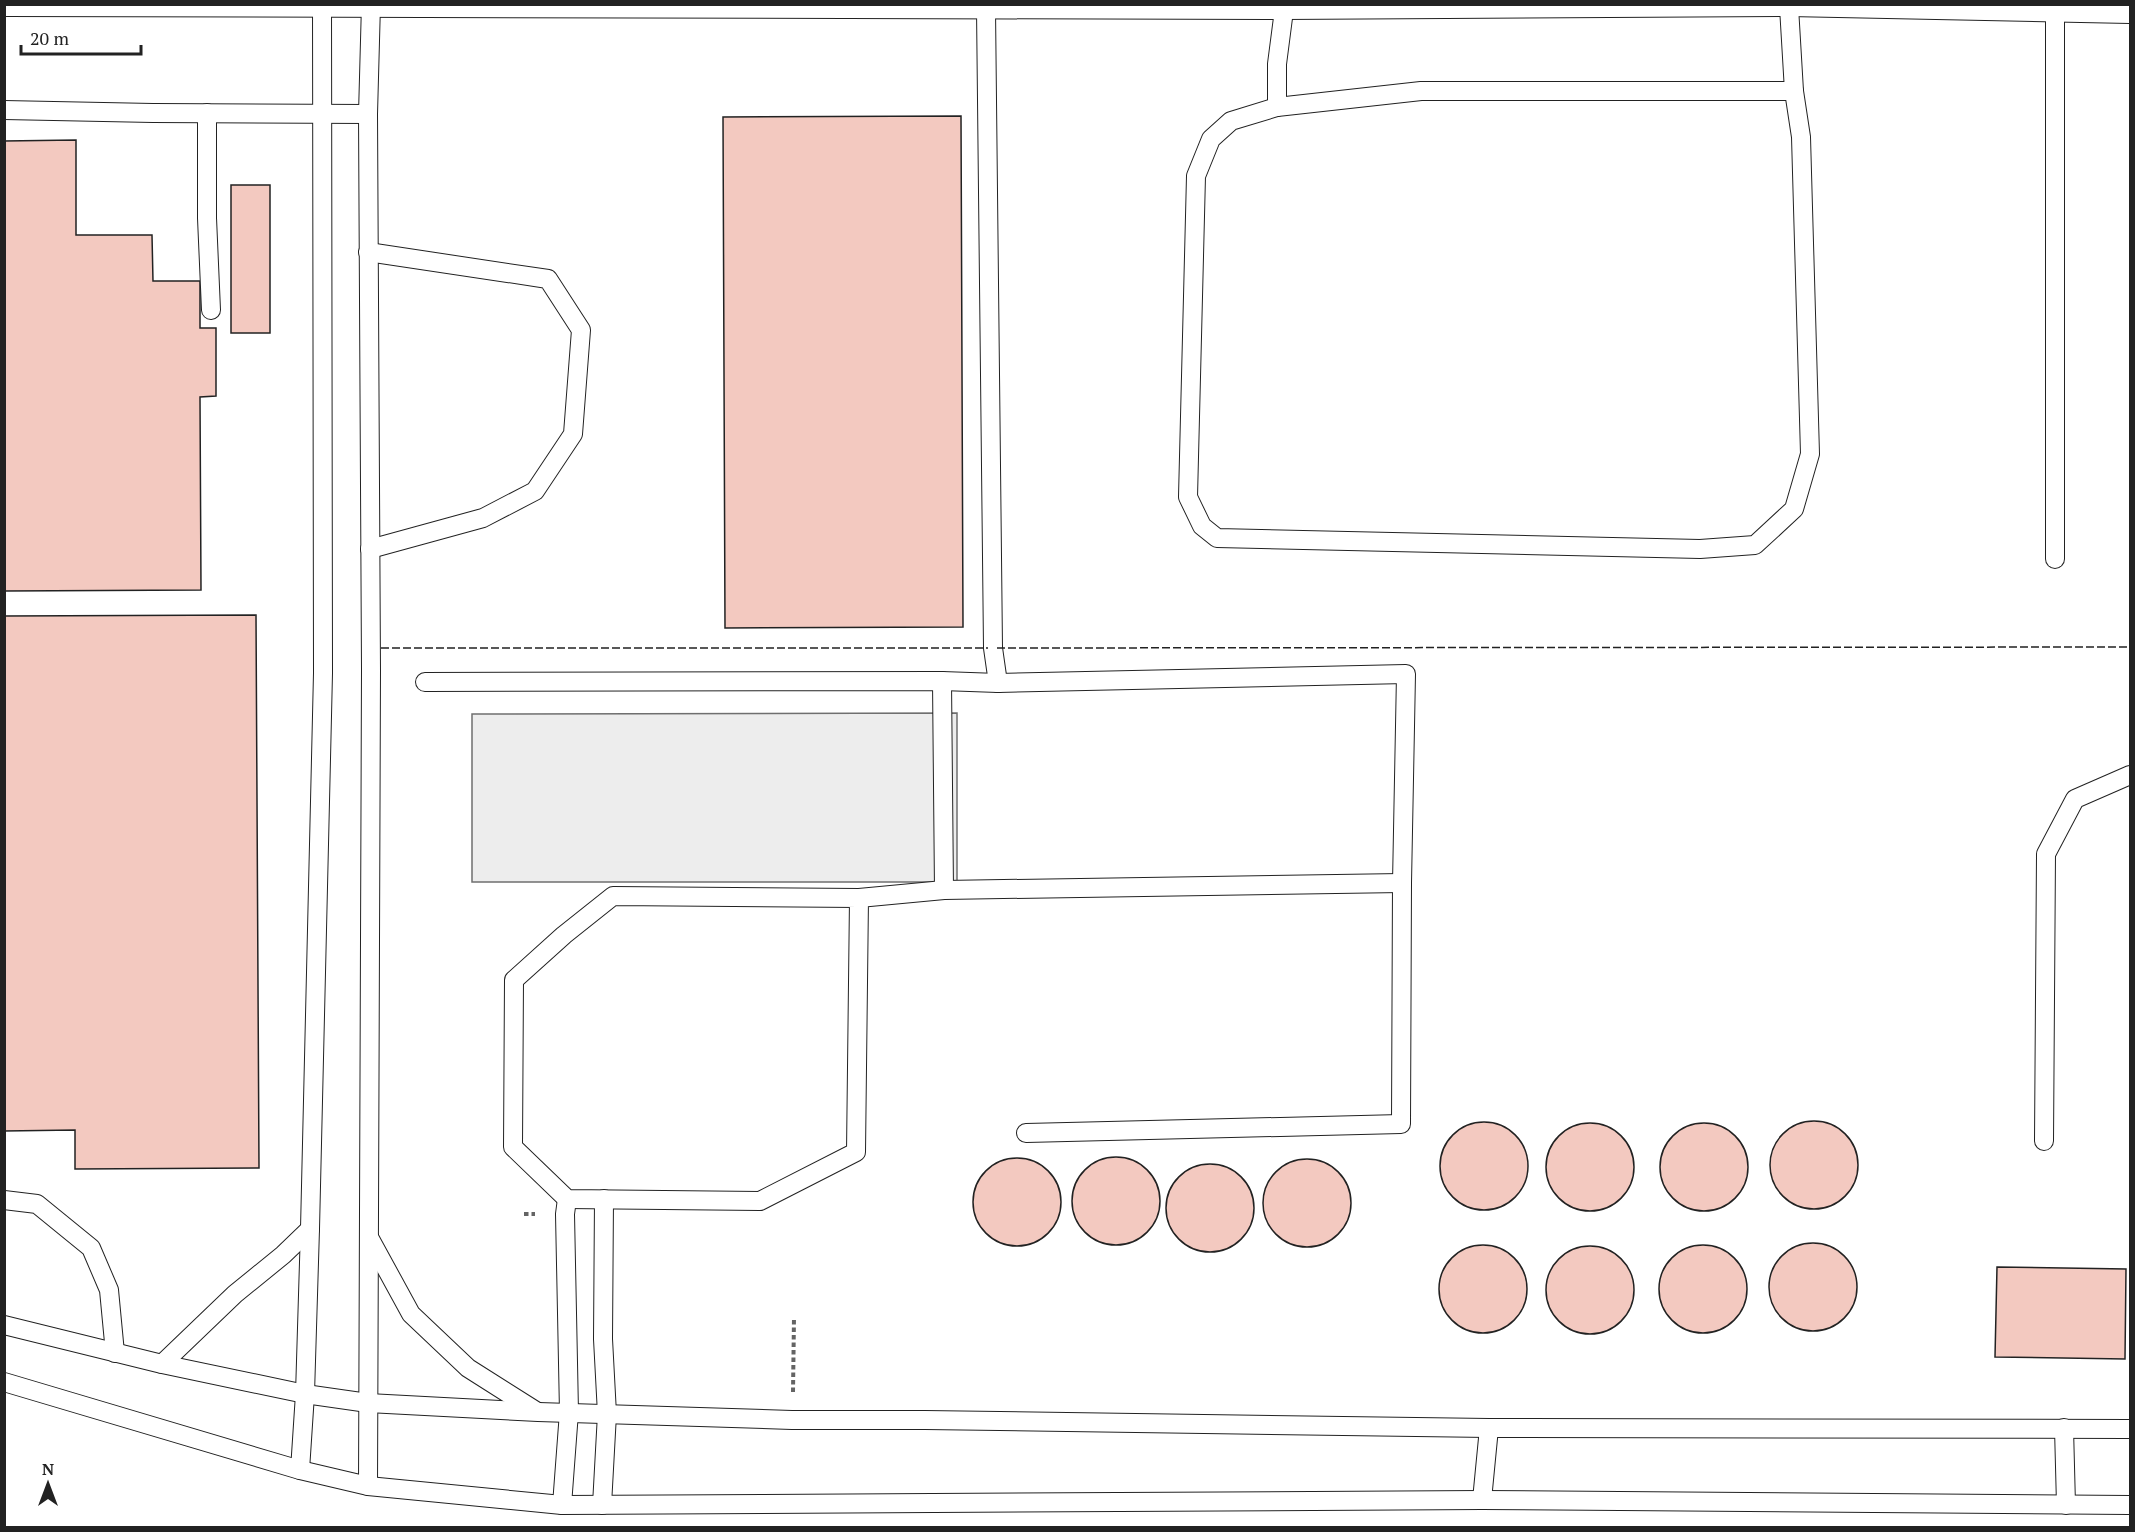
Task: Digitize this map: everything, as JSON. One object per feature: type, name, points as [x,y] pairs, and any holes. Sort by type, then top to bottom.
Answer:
[{"type":"lane","points":[[300,1470],[305,1394],[310,1229],[323,673],[322,6]]},
{"type":"lane","points":[[368,1486],[370,549],[368,114],[371,6]]},
{"type":"lane","points":[[4,7],[371,6],[1284,10],[1789,8],[2130,14]]},
{"type":"lane","points":[[1789,8],[1794,91],[1801,136],[1810,454],[1794,509],[1755,545],[1700,549],[1217,538],[1202,526],[1188,497],[1196,176],[1210,139],[1230,121],[1277,107],[1421,91],[1794,91]]},
{"type":"lane","points":[[986,9],[993,648],[998,683]]},
{"type":"lane","points":[[1277,107],[1277,64],[1284,10]]},
{"type":"lane","points":[[2055,12],[2055,559]]},
{"type":"lane","points":[[4,110],[368,114]]},
{"type":"lane","points":[[207,113],[207,218],[211,310]]},
{"type":"lane","points":[[368,252],[548,279],[581,330],[573,434],[535,490],[483,518],[370,549]]},
{"type":"lane","points":[[425,682],[942,681],[998,683],[1406,674],[1401,1124],[1026,1133]]},
{"type":"lane","points":[[942,681],[944,890]]},
{"type":"lane","points":[[2044,1141],[2046,855],[2075,799],[2130,775]]},
{"type":"lane","points":[[859,898],[856,1152],[760,1201],[567,1198],[513,1147],[514,980],[564,934],[613,896],[859,898],[944,890],[1402,883]]},
{"type":"lane","points":[[562,1505],[569,1412],[565,1214],[567,1198]]},
{"type":"lane","points":[[602,1505],[608,1414],[603,1339],[604,1198]]},
{"type":"lane","points":[[4,1200],[37,1204],[91,1248],[109,1290],[115,1353]]},
{"type":"lane","points":[[162,1364],[235,1294],[283,1256],[310,1229]]},
{"type":"lane","points":[[368,1236],[411,1314],[468,1368],[538,1412]]},
{"type":"lane","points":[[4,1325],[162,1364],[305,1394],[368,1403],[538,1412],[792,1420],[1489,1428],[2130,1429]]},
{"type":"lane","points":[[4,1382],[300,1470],[368,1486],[562,1505],[1482,1500],[2130,1505]]},
{"type":"lane","points":[[1482,1500],[1489,1428]]},
{"type":"lane","points":[[2064,1428],[2066,1505]]},
{"type":"path","points":[[792,1420],[794,1317]]},
{"type":"shaded area","points":[[957,713],[957,882],[472,882],[472,714]]},
{"type":"building","points":[[961,116],[963,627],[725,628],[723,117]]},
{"type":"building","points":[[76,140],[76,235],[152,235],[153,281],[200,281],[200,328],[216,328],[216,396],[200,397],[201,590],[4,591],[4,141]]},
{"type":"building","points":[[231,185],[270,185],[270,333],[231,333]]},
{"type":"building","points":[[256,615],[259,1168],[75,1169],[75,1130],[4,1131],[4,616]]},
{"type":"building","points":[[1814,1121],[1831,1124],[1845,1134],[1855,1148],[1858,1165],[1855,1182],[1845,1196],[1831,1206],[1814,1209],[1797,1206],[1783,1196],[1773,1182],[1770,1165],[1773,1148],[1783,1134],[1797,1124]]},
{"type":"building","points":[[1484,1122],[1509,1129],[1521,1141],[1528,1166],[1521,1191],[1509,1203],[1484,1210],[1459,1203],[1447,1191],[1440,1166],[1447,1141],[1459,1129]]},
{"type":"building","points":[[1590,1123],[1607,1126],[1621,1136],[1631,1150],[1634,1167],[1631,1184],[1621,1198],[1607,1208],[1590,1211],[1573,1208],[1559,1198],[1549,1184],[1546,1167],[1549,1150],[1559,1136],[1573,1126]]},
{"type":"building","points":[[1704,1123],[1729,1130],[1741,1142],[1748,1167],[1741,1192],[1729,1204],[1704,1211],[1679,1204],[1667,1192],[1660,1167],[1667,1142],[1679,1130]]},
{"type":"building","points":[[1116,1157],[1133,1160],[1147,1170],[1157,1184],[1160,1201],[1157,1218],[1147,1232],[1133,1242],[1116,1245],[1099,1242],[1085,1232],[1075,1218],[1072,1201],[1075,1184],[1085,1170],[1099,1160]]},
{"type":"building","points":[[1017,1158],[1042,1165],[1054,1177],[1061,1202],[1054,1227],[1042,1239],[1017,1246],[992,1239],[980,1227],[973,1202],[980,1177],[992,1165]]},
{"type":"building","points":[[1307,1159],[1332,1166],[1344,1178],[1351,1203],[1344,1228],[1332,1240],[1307,1247],[1282,1240],[1270,1228],[1263,1203],[1270,1178],[1282,1166]]},
{"type":"building","points":[[1210,1164],[1227,1167],[1241,1177],[1251,1191],[1254,1208],[1251,1225],[1241,1239],[1227,1249],[1210,1252],[1193,1249],[1179,1239],[1169,1225],[1166,1208],[1169,1191],[1179,1177],[1193,1167]]},
{"type":"building","points":[[1813,1243],[1830,1246],[1844,1256],[1854,1270],[1857,1287],[1854,1304],[1844,1318],[1830,1328],[1813,1331],[1796,1328],[1782,1318],[1772,1304],[1769,1287],[1772,1270],[1782,1256],[1796,1246]]},
{"type":"building","points":[[1483,1245],[1500,1248],[1514,1258],[1524,1272],[1527,1289],[1524,1306],[1514,1320],[1500,1330],[1483,1333],[1466,1330],[1452,1320],[1442,1306],[1439,1289],[1442,1272],[1452,1258],[1466,1248]]},
{"type":"building","points":[[1703,1245],[1728,1252],[1740,1264],[1747,1289],[1740,1314],[1728,1326],[1703,1333],[1678,1326],[1666,1314],[1659,1289],[1666,1264],[1678,1252]]},
{"type":"building","points":[[1590,1246],[1615,1253],[1627,1265],[1634,1290],[1627,1315],[1615,1327],[1590,1334],[1565,1327],[1553,1315],[1546,1290],[1553,1265],[1565,1253]]},
{"type":"building","points":[[1997,1267],[2126,1269],[2125,1359],[1995,1357]]},
{"type":"fence","points":[[997,648],[2130,647]]},
{"type":"fence","points":[[381,648],[988,648]]}]
